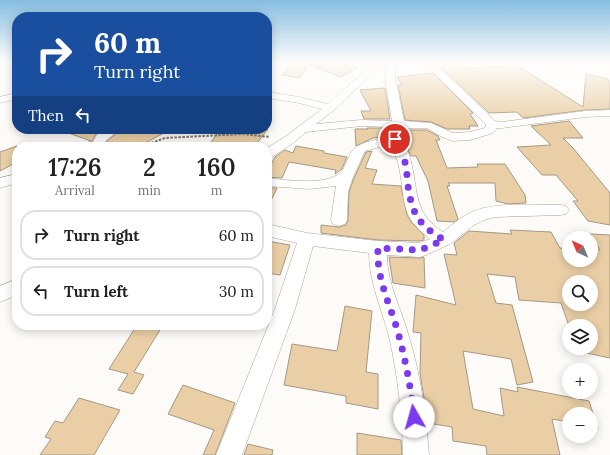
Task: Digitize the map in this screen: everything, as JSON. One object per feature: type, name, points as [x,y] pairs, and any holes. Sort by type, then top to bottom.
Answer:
[{"type":"street","points":[[272,151],[289,140],[330,108],[357,83]]},
{"type":"street","points":[[390,83],[395,139],[406,165],[408,189],[413,210],[418,220],[431,232],[444,240]]},
{"type":"street","points":[[449,83],[488,122],[492,124],[502,125],[585,114],[610,114]]},
{"type":"street","points":[[272,96],[298,100],[330,108]]},
{"type":"street","points":[[0,100],[12,97]]},
{"type":"street","points":[[304,128],[349,123],[433,126],[454,137],[490,130],[492,124]]},
{"type":"street","points":[[99,142],[101,138],[107,134]]},
{"type":"street","points":[[339,220],[342,192],[346,176],[358,151],[368,146],[395,139]]},
{"type":"street","points":[[272,182],[317,184],[338,181],[346,176]]},
{"type":"street","points":[[0,183],[12,179]]},
{"type":"street","points":[[272,231],[307,240],[378,248],[420,250],[444,240],[468,221],[480,215],[495,212],[561,210]]},
{"type":"street","points":[[229,455],[285,309],[307,240]]},
{"type":"street","points":[[378,248],[377,260],[379,275],[399,335],[409,377],[415,430],[416,455]]},
{"type":"street","points":[[0,294],[12,289]]},
{"type":"path","points":[[154,142],[165,138],[203,138],[242,134],[289,140]]},
{"type":"building","points":[[401,83],[443,83],[473,113],[470,114],[478,126],[469,126],[470,129],[447,129],[431,122],[405,120],[398,85],[402,85]]},
{"type":"building","points":[[457,83],[545,83],[583,107],[585,83],[609,83],[610,85],[610,109],[585,110],[523,118],[517,112],[489,113]]},
{"type":"building","points":[[385,88],[390,119],[364,119],[361,111],[371,111],[360,90]]},
{"type":"building","points":[[569,121],[583,138],[563,138],[610,193],[610,225],[588,221],[573,201],[578,201],[556,175],[542,175],[517,147],[551,145],[531,126]]},
{"type":"building","points":[[367,128],[386,128],[385,131],[387,136],[373,138],[356,146],[355,129],[368,129]]},
{"type":"building","points":[[399,130],[427,130],[438,136],[440,140],[436,140],[447,168],[478,167],[477,164],[505,164],[525,195],[526,203],[508,204],[496,201],[495,183],[448,183],[450,186],[447,186],[458,219],[454,222],[437,221],[428,181],[416,156],[411,156]]},
{"type":"building","points":[[71,134],[96,134],[92,142],[89,142],[91,141]]},
{"type":"building","points":[[116,134],[162,134],[147,142],[107,141]]},
{"type":"building","points":[[217,134],[264,134],[258,142],[211,142]]},
{"type":"building","points":[[296,146],[347,157],[342,169],[335,174],[336,170],[289,162],[282,178],[272,177],[272,163],[275,157],[285,150],[293,153]]},
{"type":"building","points":[[12,148],[12,165],[0,171],[0,152]]},
{"type":"building","points":[[372,151],[365,168],[377,170],[372,184],[401,186],[407,215],[412,223],[424,235],[424,240],[378,240],[321,233],[321,225],[339,227],[346,225],[348,220],[349,192],[366,152]]},
{"type":"building","points":[[272,188],[277,188],[272,198]]},
{"type":"building","points":[[510,230],[551,232],[560,248],[562,248],[562,267],[598,267],[598,250],[600,250],[598,247],[598,234],[610,235],[610,358],[596,355],[598,355],[598,319],[567,319],[564,311],[598,311],[598,275],[562,275],[562,306],[561,303],[519,300],[515,277],[487,274],[496,303],[512,305],[533,382],[517,385],[511,359],[463,351],[473,409],[504,416],[500,388],[518,392],[517,387],[562,396],[562,399],[579,399],[589,401],[591,407],[562,407],[562,421],[552,419],[560,455],[487,455],[486,446],[453,441],[452,427],[428,423],[420,373],[421,333],[413,332],[416,295],[456,305],[444,254],[457,255],[454,243],[469,231],[512,234]]},
{"type":"building","points":[[272,242],[290,245],[280,275],[272,274]]},
{"type":"building","points":[[389,257],[424,257],[425,288],[393,283]]},
{"type":"building","points":[[345,306],[372,311],[366,372],[378,374],[378,409],[346,403],[346,396],[284,385],[292,344],[337,351]]},
{"type":"building","points":[[134,330],[160,330],[134,372],[144,375],[133,394],[118,390],[128,374],[109,369]]},
{"type":"building","points":[[183,385],[235,403],[215,455],[203,455],[214,430],[168,414]]},
{"type":"building","points":[[79,398],[120,410],[94,455],[40,455],[51,439],[45,437],[55,421],[63,423]]},
{"type":"building","points":[[357,433],[401,440],[402,455],[357,455]]},
{"type":"building","points":[[248,444],[273,450],[272,455],[244,455]]},
{"type":"route","points":[[395,139],[406,165],[408,189],[413,210],[418,220],[425,228],[444,240],[420,250],[378,248],[377,260],[379,275],[399,335],[409,377],[414,417]]}]
